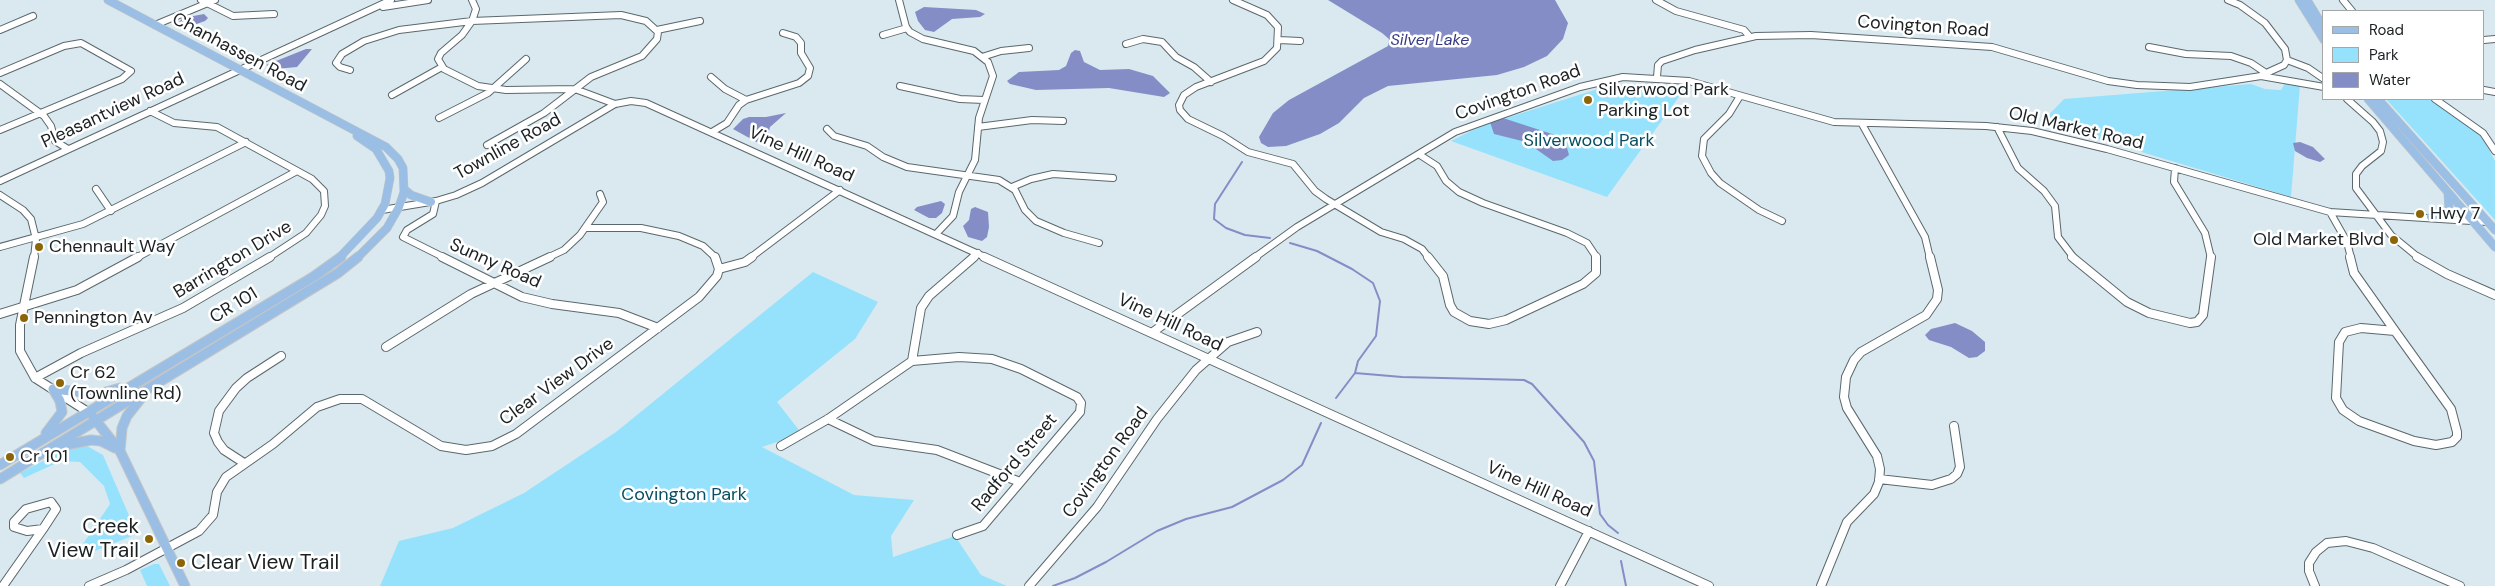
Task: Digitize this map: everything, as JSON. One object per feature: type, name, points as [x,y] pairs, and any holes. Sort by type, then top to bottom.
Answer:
[{"type":"main road","name":"Chanhassen Road","points":[[108,0],[330,118]]},
{"type":"main road","points":[[2299,0],[2322,37]]},
{"type":"main road","points":[[2307,0],[2322,25]]},
{"type":"main road","points":[[2369,100],[2495,247]]},
{"type":"main road","points":[[2379,100],[2495,230]]},
{"type":"main road","points":[[330,118],[388,148],[398,159],[403,168],[404,189],[399,208]]},
{"type":"main road","name":"CR 101","points":[[88,412],[334,263],[365,233],[382,210],[389,190],[390,178],[384,160],[376,149],[330,118]]},
{"type":"main road","points":[[404,189],[411,195],[434,202]]},
{"type":"main road","points":[[2431,217],[2449,208],[2450,198],[2445,190]]},
{"type":"main road","name":"CR 101","points":[[97,420],[338,273],[378,238],[399,208]]},
{"type":"main road","points":[[52,389],[99,394],[130,384],[156,371]]},
{"type":"main road","name":"CR 101","points":[[120,451],[122,428],[128,414],[144,395],[160,383]]},
{"type":"main road","points":[[22,451],[45,434],[58,420],[62,407],[52,389]]},
{"type":"main road","points":[[0,465],[88,412],[97,420],[120,451],[185,586]]},
{"type":"main road","points":[[0,479],[97,420]]},
{"type":"main road","points":[[34,459],[65,445],[84,440],[101,441],[120,451]]},
{"type":"street","points":[[155,25],[203,2],[215,0]]},
{"type":"street","name":"Pleasantview Road","points":[[0,181],[238,69],[391,0]]},
{"type":"street","points":[[373,8],[428,0]]},
{"type":"street","points":[[472,0],[476,9],[472,21],[462,35],[441,53],[438,59],[442,67],[478,86],[494,89],[575,89],[615,104]]},
{"type":"street","points":[[899,0],[907,28],[923,39],[964,48],[982,57],[988,62],[993,76],[992,83],[984,100],[978,127],[975,160],[959,192],[953,216],[936,234]]},
{"type":"street","points":[[1233,0],[1267,15],[1278,27],[1280,40],[1277,48],[1264,60],[1184,95],[1179,105],[1183,115],[1223,136],[1248,152],[1293,164],[1316,191],[1381,232],[1404,239],[1422,249],[1443,276],[1450,305],[1454,312],[1470,321],[1489,324],[1506,320],[1582,284],[1596,273],[1598,258],[1587,243],[1567,233],[1484,204],[1459,192],[1446,181],[1437,166],[1420,155]]},
{"type":"street","points":[[1656,0],[1676,11],[1744,30],[1750,37]]},
{"type":"street","points":[[2228,0],[2240,5],[2264,23],[2282,44],[2287,60]]},
{"type":"street","points":[[2343,0],[2351,10]]},
{"type":"street","points":[[203,2],[233,16],[274,14]]},
{"type":"street","points":[[350,70],[340,67],[336,63],[338,58],[348,49],[364,41],[399,30],[472,21],[621,15],[646,21],[657,30]]},
{"type":"street","points":[[0,30],[33,16]]},
{"type":"street","points":[[657,30],[700,21]]},
{"type":"street","points":[[883,35],[907,28]]},
{"type":"street","points":[[487,146],[521,128],[591,77],[642,56],[657,39],[657,30]]},
{"type":"street","points":[[712,132],[727,123],[736,109],[746,100],[799,83],[808,76],[810,68],[801,53],[800,40],[783,33]]},
{"type":"street","name":"Covington Road","points":[[1153,332],[1296,228],[1420,155],[1464,126],[1580,87],[1623,77],[1657,77],[1658,65],[1662,61],[1696,50],[1750,37],[1811,36],[1990,47],[2108,80],[2155,87],[2190,87],[2263,75]]},
{"type":"street","points":[[1126,44],[1143,39],[1162,42],[1176,57],[1194,67],[1211,82]]},
{"type":"street","points":[[1280,40],[1300,41]]},
{"type":"street","points":[[0,73],[64,46],[81,43],[131,71],[122,79],[0,130]]},
{"type":"street","points":[[2149,46],[2186,54],[2230,56],[2251,63],[2263,75],[2297,80],[2322,87]]},
{"type":"street","points":[[982,57],[1009,49],[1029,48]]},
{"type":"street","points":[[439,118],[494,89],[526,59]]},
{"type":"street","points":[[2263,75],[2278,69],[2287,60]]},
{"type":"street","points":[[2287,60],[2308,68],[2322,78]]},
{"type":"street","points":[[392,95],[442,67]]},
{"type":"street","points":[[712,77],[725,89],[746,100]]},
{"type":"street","name":"Old Market Road","points":[[1657,77],[1689,82],[1818,119],[1862,124],[1997,127],[2053,136],[2330,212],[2470,219],[2487,222]]},
{"type":"street","points":[[0,84],[41,113],[51,126],[55,140],[68,149]]},
{"type":"street","points":[[900,86],[960,99],[984,100]]},
{"type":"street","points":[[1740,96],[1729,114],[1704,139],[1702,156],[1708,169],[1720,183],[1759,210],[1782,221]]},
{"type":"street","points":[[2349,100],[2369,116],[2383,138],[2383,145],[2380,151],[2359,169],[2355,180],[2358,192],[2374,214],[2391,235],[2422,260],[2495,295]]},
{"type":"street","points":[[2437,100],[2466,118],[2483,133],[2495,151]]},
{"type":"street","name":"Vine Hill Road","points":[[615,104],[631,101],[646,103],[712,132],[1709,586]]},
{"type":"street","name":"Townline Road","points":[[382,210],[434,202],[482,183],[615,104]]},
{"type":"street","name":"Barrington Drive","points":[[36,378],[81,353],[165,318],[295,242],[315,224],[325,206],[324,190],[319,184],[246,142],[217,127],[174,124],[150,111]]},
{"type":"street","points":[[978,127],[1032,120],[1063,120]]},
{"type":"street","points":[[1822,586],[1847,522],[1874,494],[1879,479],[1877,456],[1847,408],[1844,397],[1846,377],[1854,360],[1862,352],[1926,315],[1937,299],[1938,290],[1925,236],[1862,124]]},
{"type":"street","points":[[1997,127],[2018,168],[2044,192],[2054,206],[2058,238],[2070,256],[2127,302],[2149,314],[2190,323],[2197,322],[2203,315],[2211,258],[2205,233],[2174,182],[2175,168]]},
{"type":"street","points":[[827,129],[834,136],[867,146],[894,162],[921,169],[989,177],[1012,187],[1020,196],[1025,210],[1036,221],[1064,233],[1099,243]]},
{"type":"street","points":[[0,248],[83,224],[246,142]]},
{"type":"street","points":[[0,314],[57,298],[95,281],[297,171]]},
{"type":"street","points":[[1012,187],[1031,179],[1053,174],[1113,178]]},
{"type":"street","points":[[96,188],[111,211]]},
{"type":"street","points":[[585,228],[640,228],[679,236],[710,250],[715,255],[719,269],[745,262],[840,190]]},
{"type":"street","points":[[386,347],[448,307],[494,283],[554,257],[573,243],[585,228],[603,202],[600,194]]},
{"type":"street","points":[[0,195],[22,210],[30,219],[36,239],[20,325],[20,351],[36,378],[88,412]]},
{"type":"street","name":"Sunny Road","points":[[434,202],[433,214],[407,230],[403,238],[494,283],[536,301],[619,314],[658,328]]},
{"type":"street","points":[[2330,212],[2348,242],[2354,273],[2451,409],[2458,432],[2457,438],[2452,442],[2436,445],[2414,440],[2359,421],[2343,410],[2338,403],[2336,398],[2341,336],[2352,329],[2361,328],[2395,331]]},
{"type":"street","points":[[781,446],[828,419],[912,361],[921,308],[929,296],[978,254]]},
{"type":"street","name":"Clear View Drive","points":[[167,549],[188,538],[207,523],[216,507],[217,492],[220,484],[235,469],[273,444],[298,421],[317,407],[340,399],[352,398],[370,402],[441,446],[466,450],[492,446],[516,434],[707,290],[713,283],[719,269]]},
{"type":"street","name":"Covington Road","points":[[1029,586],[1098,507],[1157,419],[1208,358],[1228,342],[1257,332]]},
{"type":"street","points":[[244,463],[224,450],[218,442],[214,433],[219,411],[236,388],[247,378],[281,356]]},
{"type":"street","name":"Radford Street","points":[[912,361],[959,357],[992,359],[1021,369],[1078,397],[1081,403],[1080,412],[983,526],[957,535]]},
{"type":"street","points":[[828,419],[874,441],[937,450],[1020,482]]},
{"type":"street","points":[[1879,479],[1932,485],[1951,479],[1957,474],[1960,467],[1954,426]]},
{"type":"street","points":[[3,586],[43,529],[56,509],[55,504],[51,502],[34,505],[26,509],[14,522],[14,527],[19,530],[43,529]]},
{"type":"street","points":[[1560,586],[1589,531]]},
{"type":"street","points":[[2315,586],[2309,571],[2309,563],[2316,552],[2327,543],[2346,540],[2373,548],[2460,586]]},
{"type":"street","points":[[88,586],[167,549]]},
{"type":"green space","name":"Silverwood Park","points":[[1648,83],[1686,87],[1607,197],[1451,141],[1481,126],[1607,86]]},
{"type":"green space","points":[[2285,83],[2300,85],[2291,197],[2042,122],[2064,99],[2251,84],[2265,89],[2281,90]]},
{"type":"green space","points":[[2387,100],[2430,100],[2482,136],[2495,161],[2495,220]]},
{"type":"green space","name":"Covington Park","points":[[813,272],[878,302],[855,339],[777,402],[799,430],[780,441],[762,447],[854,495],[914,500],[891,536],[893,557],[955,536],[981,575],[1007,586],[380,586],[399,541],[453,528],[524,493],[616,432]]},
{"type":"green space","points":[[87,446],[103,455],[137,534],[90,553],[79,550],[110,504],[104,486],[80,462],[61,461],[24,478],[20,473],[62,451]]},
{"type":"green space","points":[[154,564],[159,564],[170,586],[147,586],[140,570]]},
{"type":"water","name":"Silver Lake","points":[[1328,0],[1555,0],[1568,23],[1563,39],[1547,56],[1524,67],[1497,75],[1388,86],[1364,98],[1339,123],[1320,134],[1286,146],[1268,147],[1261,143],[1259,137],[1273,113],[1289,100],[1388,46],[1389,39],[1382,33]]},
{"type":"water","points":[[924,7],[976,10],[985,14],[980,17],[952,19],[934,32],[925,30],[918,21],[915,12]]},
{"type":"water","points":[[204,14],[208,18],[205,21],[188,27],[182,27],[182,22],[179,22],[183,18]]},
{"type":"water","points":[[306,49],[312,49],[297,67],[276,69],[266,65]]},
{"type":"water","points":[[1075,50],[1080,51],[1084,62],[1100,70],[1129,69],[1153,76],[1170,93],[1164,97],[1109,88],[1036,90],[1010,84],[1007,81],[1019,72],[1059,70],[1066,66],[1071,53]]},
{"type":"water","points":[[786,113],[770,127],[766,144],[762,145],[733,129],[743,119],[749,117],[766,117]]},
{"type":"water","points":[[1503,118],[1552,134],[1561,140],[1567,148],[1569,155],[1562,160],[1553,161],[1526,142],[1494,134],[1490,122]]},
{"type":"water","points":[[2300,142],[2313,147],[2325,159],[2320,162],[2307,158],[2295,151],[2293,143]]},
{"type":"water","points":[[941,201],[945,204],[942,213],[936,218],[929,218],[914,210],[917,207]]},
{"type":"water","points":[[975,207],[988,212],[989,227],[987,237],[982,241],[968,237],[963,226],[969,220],[971,209]]},
{"type":"water","points":[[1955,323],[1972,331],[1985,342],[1985,351],[1977,357],[1969,358],[1951,347],[1929,340],[1925,335],[1931,329]]},
{"type":"waterway","points":[[1242,162],[1215,204],[1214,219],[1226,228],[1245,235],[1270,238]]},
{"type":"waterway","points":[[1290,243],[1317,251],[1352,269],[1373,283],[1380,301],[1376,336],[1358,361],[1355,373]]},
{"type":"waterway","points":[[1336,398],[1355,373]]},
{"type":"waterway","points":[[1355,373],[1402,377],[1524,380],[1532,384],[1584,442],[1594,461],[1600,514],[1608,525],[1618,533]]},
{"type":"waterway","points":[[1053,586],[1075,578],[1106,562],[1157,531],[1186,519],[1232,507],[1283,480],[1302,465],[1321,423]]},
{"type":"waterway","points":[[1621,561],[1626,586]]},
{"type":"place","name":"Silverwood Park Parking Lot","points":[[1588,100]]},
{"type":"place","name":"Hwy 7","points":[[2420,214]]},
{"type":"place","name":"Old Market Blvd","points":[[2394,240]]},
{"type":"place","name":"Chennault Way","points":[[39,247]]},
{"type":"place","name":"Pennington Av","points":[[24,318]]},
{"type":"place","name":"Cr 62 (Townline Rd)","points":[[60,383]]},
{"type":"place","name":"Cr 101","points":[[10,457]]},
{"type":"place","name":"Creek View Trail","points":[[149,539]]},
{"type":"place","name":"Clear View Trail","points":[[181,563]]}]
